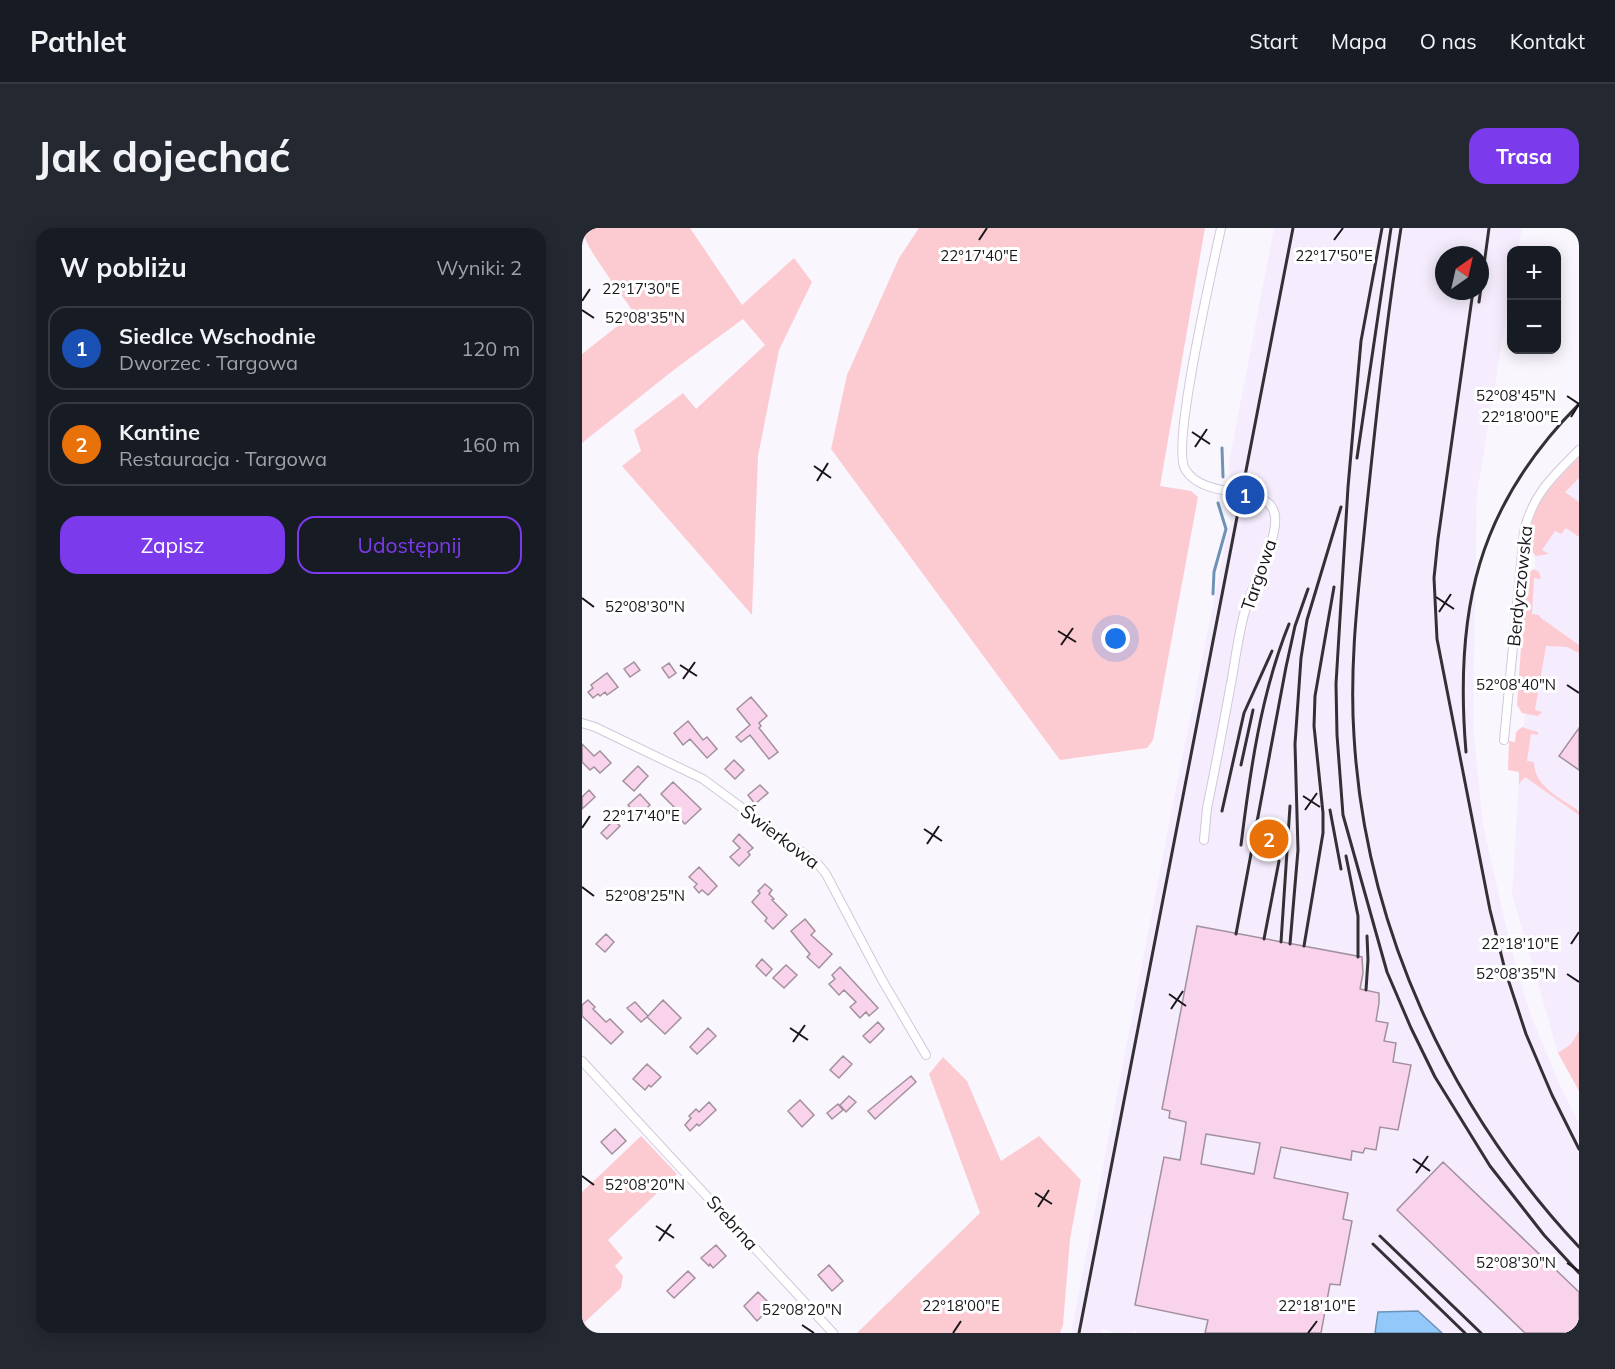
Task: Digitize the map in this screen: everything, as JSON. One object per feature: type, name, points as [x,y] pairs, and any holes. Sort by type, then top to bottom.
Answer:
[{"type":"street","name":"Targowa","points":[[1204,840],[1207,808],[1246,608],[1273,534],[1275,521],[1273,509],[1265,499],[1207,488],[1189,474],[1182,459],[1184,414],[1221,228]]},
{"type":"street","name":"Berdyczowska","points":[[1503,740],[1527,518],[1537,495],[1579,450]]},
{"type":"street","name":"Świerkowa","points":[[582,723],[595,727],[703,779],[822,868],[881,978],[926,1054]]},
{"type":"street","name":"Srebrna","points":[[582,1061],[833,1333]]},
{"type":"shaded area","points":[[582,228],[690,228],[742,305],[794,258],[812,282],[779,350],[758,456],[752,615],[622,466],[641,451],[634,430],[683,393],[696,409],[765,345],[743,319],[675,369],[582,443],[582,354],[634,313],[596,258]]},
{"type":"shaded area","points":[[919,228],[1205,228],[1160,486],[1191,491],[1198,497],[1153,740],[1147,748],[1060,760],[831,449],[847,375],[899,258]]},
{"type":"shaded area","points":[[1274,228],[1522,228],[1519,246],[1507,246],[1507,312],[1477,493],[1473,722],[1483,825],[1511,948],[1531,1016],[1579,1123],[1579,1333],[1137,1333],[1135,1330],[1133,1333],[1116,1333],[1102,1329],[1101,1333],[1071,1333],[1230,521],[1229,462]]},
{"type":"shaded area","points":[[1579,457],[1579,478],[1565,492],[1579,502],[1579,537],[1566,528],[1561,534],[1555,531],[1542,550],[1549,554],[1536,556],[1528,547],[1533,519],[1538,507],[1551,487]]},
{"type":"shaded area","points":[[1579,469],[1579,1031],[1571,1044],[1558,1053],[1512,894],[1522,727],[1525,714],[1522,713],[1531,572],[1535,569],[1535,527]]},
{"type":"shaded area","points":[[1534,569],[1539,572],[1541,579],[1534,578],[1532,614],[1539,615],[1579,645],[1579,653],[1567,647],[1546,646],[1535,710],[1542,712],[1538,716],[1522,713],[1517,705],[1526,575]]},
{"type":"shaded area","points":[[1522,727],[1538,732],[1538,735],[1531,734],[1527,761],[1534,762],[1538,778],[1550,791],[1579,811],[1579,815],[1525,777],[1519,784],[1519,772],[1508,770],[1509,741],[1515,742],[1516,732]]},
{"type":"shaded area","points":[[1579,1031],[1579,1091],[1558,1053],[1571,1044]]},
{"type":"shaded area","points":[[943,1057],[967,1081],[1001,1161],[1039,1136],[1081,1180],[1070,1239],[1063,1325],[1060,1333],[857,1333],[980,1213],[929,1074]]},
{"type":"shaded area","points":[[641,1136],[677,1174],[608,1240],[623,1258],[615,1266],[623,1276],[621,1288],[584,1323],[591,1333],[582,1333],[582,1192]]},
{"type":"water","points":[[1418,1311],[1442,1333],[1375,1333],[1378,1312]]},
{"type":"building","points":[[634,662],[640,670],[630,677],[624,669]]},
{"type":"building","points":[[669,663],[676,673],[669,678],[662,668]]},
{"type":"building","points":[[607,673],[618,687],[607,695],[605,692],[593,698],[588,692],[593,688],[591,685]]},
{"type":"building","points":[[751,697],[767,716],[759,723],[761,726],[759,728],[778,752],[769,759],[750,735],[741,742],[736,737],[750,725],[737,709]]},
{"type":"building","points":[[688,721],[703,740],[707,737],[717,749],[707,758],[690,739],[683,745],[674,733]]},
{"type":"building","points":[[1579,728],[1579,770],[1559,756]]},
{"type":"building","points":[[582,744],[594,756],[600,751],[611,763],[600,773],[594,767],[590,770],[582,762]]},
{"type":"building","points":[[734,760],[744,770],[735,779],[725,769]]},
{"type":"building","points":[[638,766],[648,776],[634,791],[623,781]]},
{"type":"building","points":[[673,782],[701,809],[685,824],[678,817],[681,814],[661,794]]},
{"type":"building","points":[[760,785],[768,793],[755,804],[748,795]]},
{"type":"building","points":[[589,790],[595,797],[582,809],[582,797]]},
{"type":"building","points":[[640,794],[650,805],[638,816],[628,805]]},
{"type":"building","points":[[614,820],[620,826],[607,839],[601,833]]},
{"type":"building","points":[[1266,822],[1278,824],[1273,856],[1260,853]]},
{"type":"building","points":[[739,834],[753,848],[748,852],[750,855],[739,866],[730,857],[740,848],[733,841]]},
{"type":"building","points":[[699,867],[717,886],[708,895],[702,890],[699,893],[694,887],[697,884],[689,877]]},
{"type":"building","points":[[765,884],[772,890],[769,894],[774,899],[772,900],[787,915],[773,929],[765,921],[767,918],[752,902]]},
{"type":"building","points":[[805,919],[815,931],[811,935],[832,954],[819,968],[807,957],[810,954],[791,931]]},
{"type":"building","points":[[1197,926],[1362,957],[1363,973],[1360,989],[1379,993],[1376,1021],[1388,1023],[1384,1041],[1396,1043],[1393,1062],[1411,1065],[1398,1130],[1380,1127],[1376,1150],[1365,1148],[1363,1153],[1352,1151],[1351,1160],[1281,1147],[1274,1178],[1348,1193],[1343,1219],[1352,1221],[1340,1285],[1330,1284],[1321,1333],[1205,1333],[1208,1320],[1135,1305],[1164,1157],[1180,1160],[1185,1130],[1186,1122],[1169,1118],[1170,1111],[1162,1109]],"holes":[[[1206,1134],[1260,1143],[1254,1174],[1201,1164]]]},
{"type":"building","points":[[606,934],[614,942],[605,952],[596,944]]},
{"type":"building","points":[[762,959],[772,969],[766,976],[756,966]]},
{"type":"building","points":[[786,965],[797,975],[784,988],[773,978]]},
{"type":"building","points":[[840,967],[878,1008],[869,1016],[866,1012],[860,1018],[850,1007],[856,1002],[844,990],[839,995],[829,984],[835,979],[832,975]]},
{"type":"building","points":[[588,1000],[595,1007],[593,1009],[606,1022],[610,1019],[623,1032],[611,1044],[582,1016],[582,1005]]},
{"type":"building","points":[[663,1000],[681,1018],[665,1034],[647,1017],[641,1022],[627,1008],[635,1002],[648,1016]]},
{"type":"building","points":[[878,1022],[884,1029],[870,1043],[863,1036]]},
{"type":"building","points":[[708,1028],[716,1036],[697,1054],[690,1047]]},
{"type":"building","points":[[843,1056],[852,1064],[839,1078],[830,1070]]},
{"type":"building","points":[[647,1064],[661,1077],[645,1090],[633,1079]]},
{"type":"building","points":[[911,1076],[916,1082],[875,1119],[868,1111]]},
{"type":"building","points":[[849,1096],[856,1102],[846,1112],[840,1105]]},
{"type":"building","points":[[800,1100],[814,1115],[802,1127],[788,1111]]},
{"type":"building","points":[[709,1102],[716,1110],[690,1131],[685,1125],[691,1118],[689,1116],[696,1109],[699,1112]]},
{"type":"building","points":[[838,1104],[843,1110],[832,1119],[827,1113]]},
{"type":"building","points":[[615,1129],[626,1141],[612,1154],[601,1142]]},
{"type":"building","points":[[1443,1162],[1579,1292],[1579,1333],[1525,1333],[1397,1210]]},
{"type":"building","points":[[716,1245],[726,1256],[713,1268],[701,1258]]},
{"type":"building","points":[[829,1265],[843,1281],[832,1291],[818,1275]]},
{"type":"building","points":[[688,1271],[695,1278],[674,1298],[667,1291]]},
{"type":"building","points":[[758,1292],[772,1306],[757,1321],[744,1306]]},
{"type":"waterway","points":[[1222,448],[1223,477]]},
{"type":"waterway","points":[[1213,594],[1214,572],[1226,529],[1218,503]]},
{"type":"railway","points":[[1079,1333],[1293,228]]},
{"type":"railway","points":[[1382,228],[1361,341],[1348,487],[1336,684],[1343,815],[1387,972],[1435,1077],[1490,1166],[1544,1235],[1579,1273]]},
{"type":"railway","points":[[1357,458],[1391,228]]},
{"type":"railway","points":[[1401,228],[1378,406],[1356,624],[1353,708],[1361,807],[1376,876],[1396,945],[1422,1011],[1454,1074],[1491,1135],[1532,1193],[1579,1247]]},
{"type":"railway","points":[[1479,302],[1489,228]]},
{"type":"railway","points":[[1472,300],[1434,578],[1437,639],[1490,910],[1505,970],[1526,1034],[1552,1095],[1579,1149]]},
{"type":"railway","points":[[1466,752],[1463,701],[1464,653],[1470,607],[1480,564],[1495,522],[1517,482],[1544,443],[1579,404]]},
{"type":"railway","points":[[1290,944],[1298,850],[1295,744],[1301,658],[1307,620],[1341,507]]},
{"type":"railway","points":[[1304,946],[1323,833],[1314,726],[1315,696],[1334,587]]},
{"type":"railway","points":[[1236,934],[1286,667],[1295,626],[1308,589]]},
{"type":"railway","points":[[1241,845],[1264,705],[1279,650],[1289,624]]},
{"type":"railway","points":[[1222,811],[1244,713],[1272,651]]},
{"type":"railway","points":[[1241,765],[1253,710]]},
{"type":"railway","points":[[1281,942],[1290,806]]},
{"type":"railway","points":[[1330,810],[1341,869]]},
{"type":"railway","points":[[1346,856],[1358,916],[1358,957]]},
{"type":"railway","points":[[1264,939],[1279,861]]},
{"type":"railway","points":[[1366,990],[1367,936]]},
{"type":"railway","points":[[1380,1236],[1481,1333]]},
{"type":"railway","points":[[1373,1244],[1465,1333]]},
{"type":"place","name":"Siedlce Wschodnie","points":[[1245,495]]},
{"type":"place","name":"Kantine","points":[[1269,839]]}]
